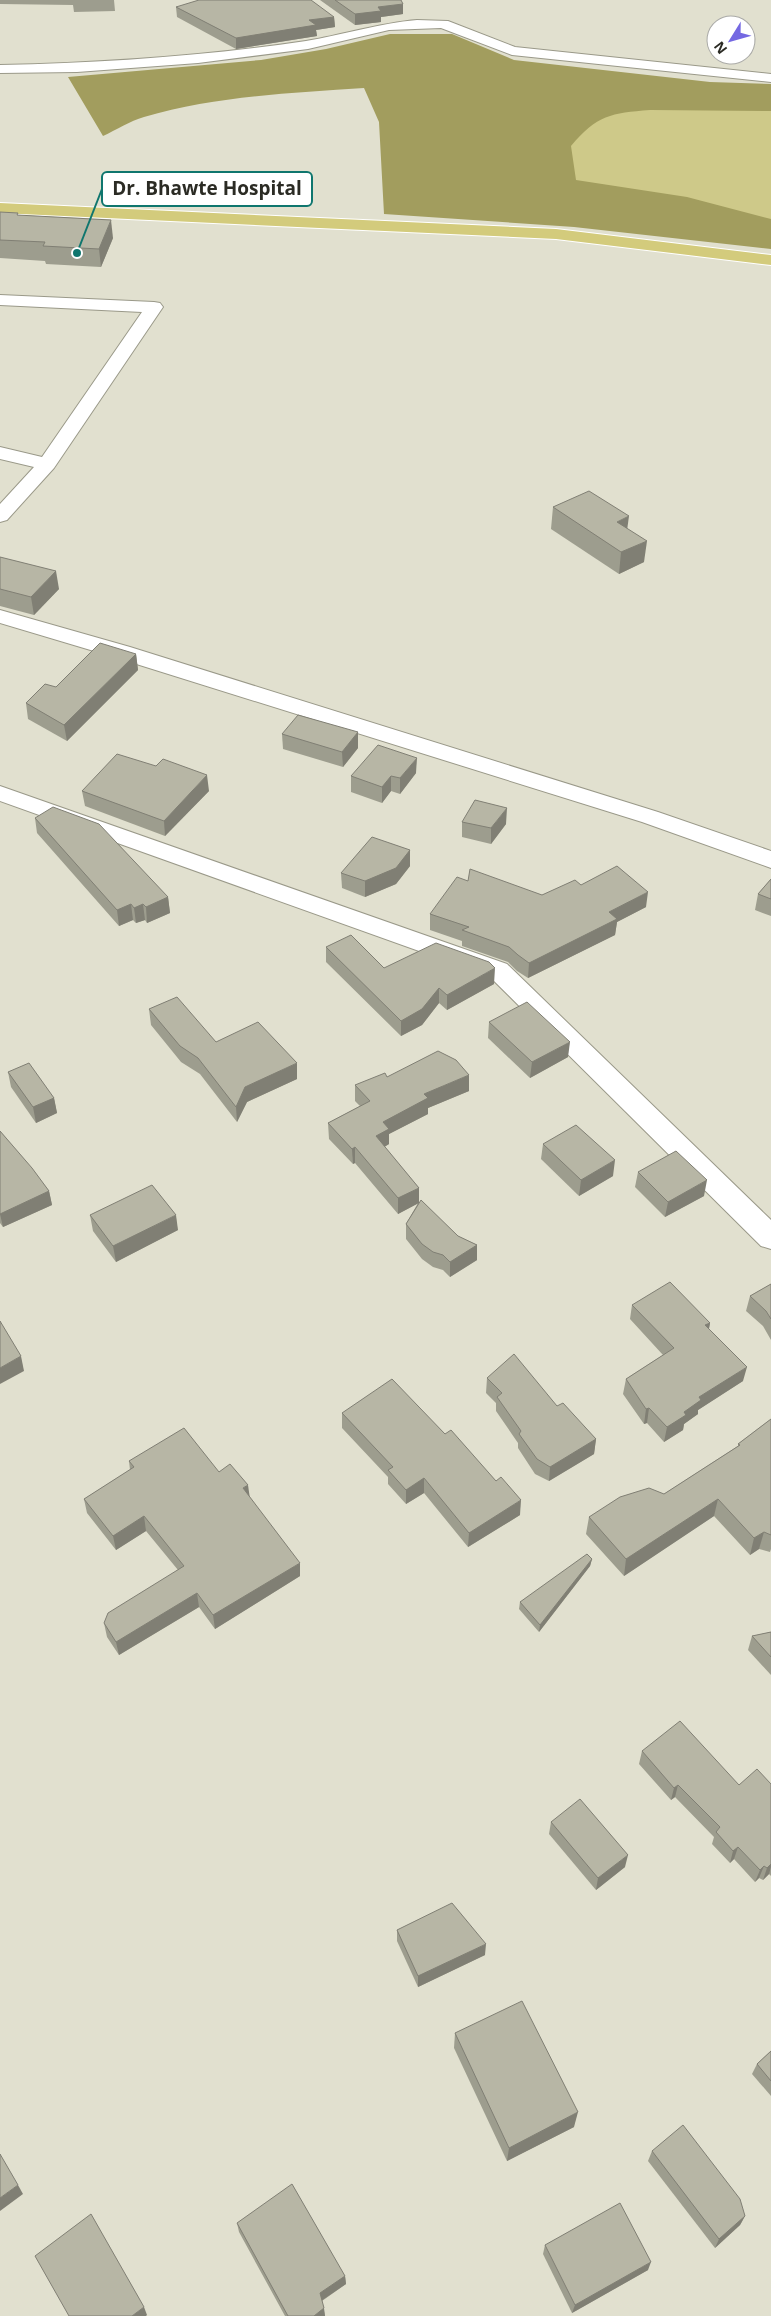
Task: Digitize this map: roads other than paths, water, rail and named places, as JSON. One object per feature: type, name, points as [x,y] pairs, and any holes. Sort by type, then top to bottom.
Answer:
[{"type":"main road","points":[[0,208],[556,234],[771,260]]},
{"type":"street","points":[[340,22],[356,34]]},
{"type":"street","points":[[0,69],[77,68],[198,59],[308,45],[389,26],[443,24],[512,51],[771,78]]},
{"type":"street","points":[[0,300],[154,307],[47,464],[0,516]]},
{"type":"street","points":[[0,453],[47,464]]},
{"type":"street","points":[[0,616],[122,652],[640,814],[771,860]]},
{"type":"street","points":[[0,793],[498,970],[771,1238]]},
{"type":"place","name":"Dr. Bhawte Hospital","points":[[77,253]]}]
